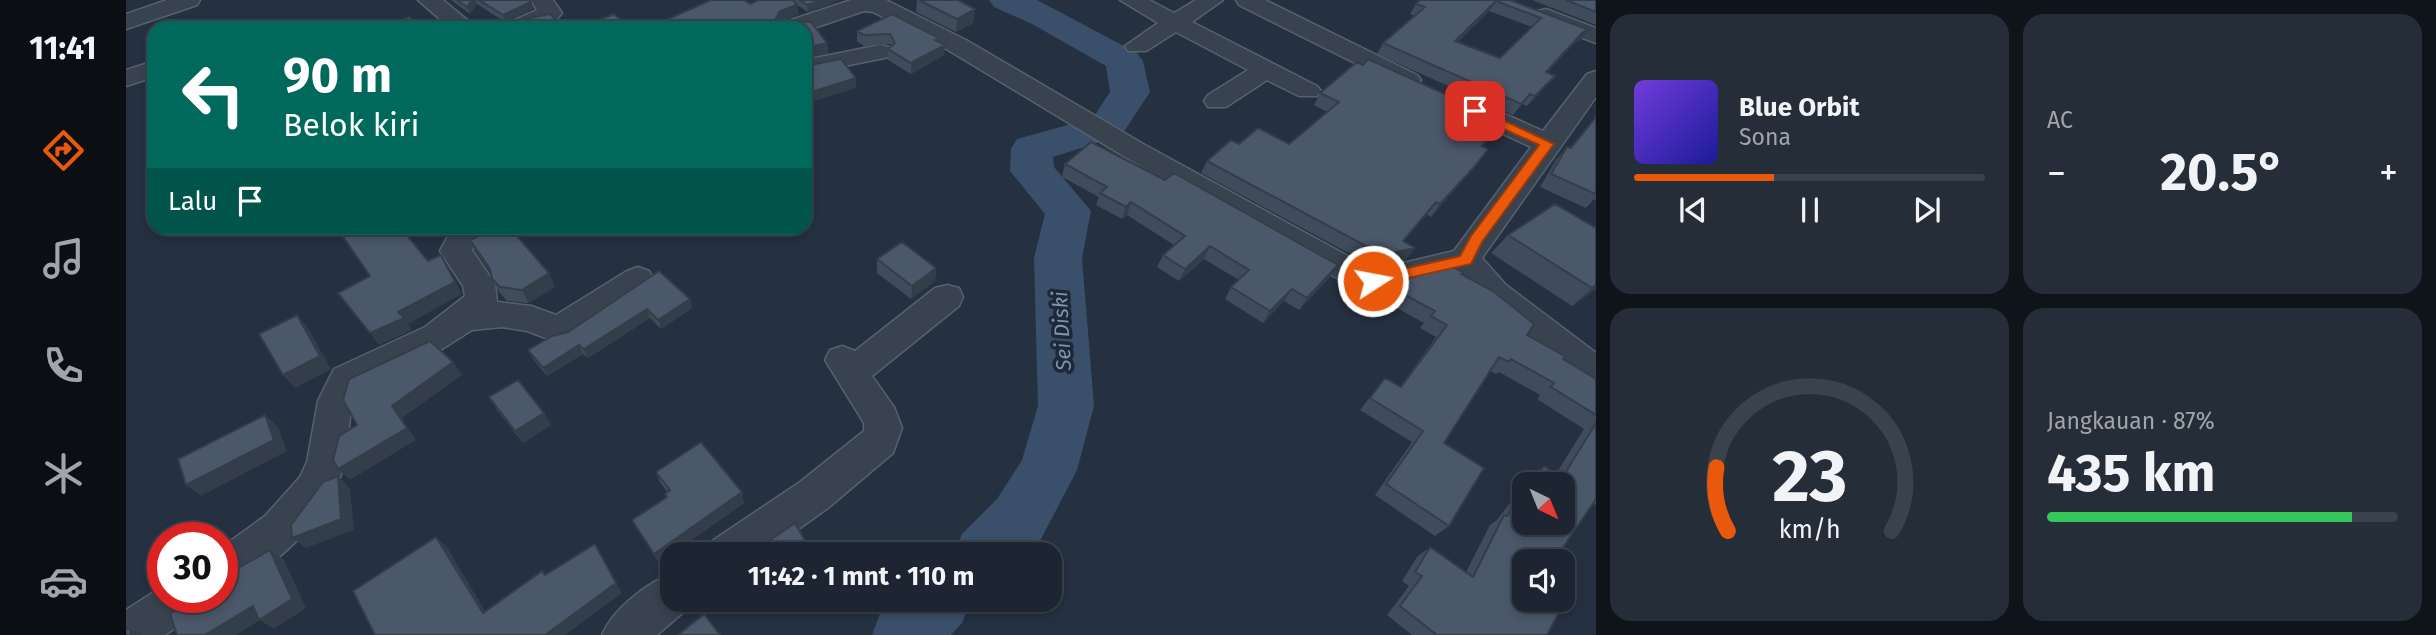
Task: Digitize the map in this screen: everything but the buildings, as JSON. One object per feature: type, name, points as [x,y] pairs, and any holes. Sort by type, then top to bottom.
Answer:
[{"type":"street","points":[[126,22],[189,0]]},
{"type":"street","points":[[429,0],[456,21]]},
{"type":"street","points":[[532,21],[550,13],[541,0]]},
{"type":"street","points":[[1131,0],[1308,90]]},
{"type":"street","points":[[1137,46],[1212,0]]},
{"type":"street","points":[[1247,0],[1355,56],[1547,144]]},
{"type":"street","points":[[810,21],[853,6],[878,5],[957,45],[1135,151],[1362,278],[1382,280],[1465,260],[1477,239],[1596,79]]},
{"type":"street","points":[[1524,8],[1596,36]]},
{"type":"street","points":[[812,66],[880,52]]},
{"type":"street","points":[[1217,101],[1267,69]]},
{"type":"street","points":[[126,78],[147,71]]},
{"type":"street","points":[[238,560],[289,524],[323,473],[339,387],[346,379],[436,338],[468,317],[482,299],[479,284],[456,251],[463,235]]},
{"type":"street","points":[[1465,260],[1495,294],[1596,373]]},
{"type":"street","points":[[468,317],[502,314],[531,318],[559,330],[638,279]]},
{"type":"street","points":[[746,542],[814,495],[880,441],[884,428],[881,418],[846,366],[947,297]]},
{"type":"street","points":[[624,635],[660,604]]},
{"type":"street","points":[[127,635],[160,613]]},
{"type":"waterway","name":"Sei Diski","points":[[1006,0],[1045,16],[1124,61],[1130,92],[1111,121]]},
{"type":"waterway","name":"Sei Diski","points":[[997,542],[1019,519],[1048,470],[1066,406],[1058,258],[1068,211],[1032,171],[1032,149],[1082,134]]},
{"type":"waterway","name":"Sei Diski","points":[[905,635],[927,612]]},
{"type":"route","points":[[1373,281],[1465,260],[1477,239],[1547,144],[1475,111]]}]
